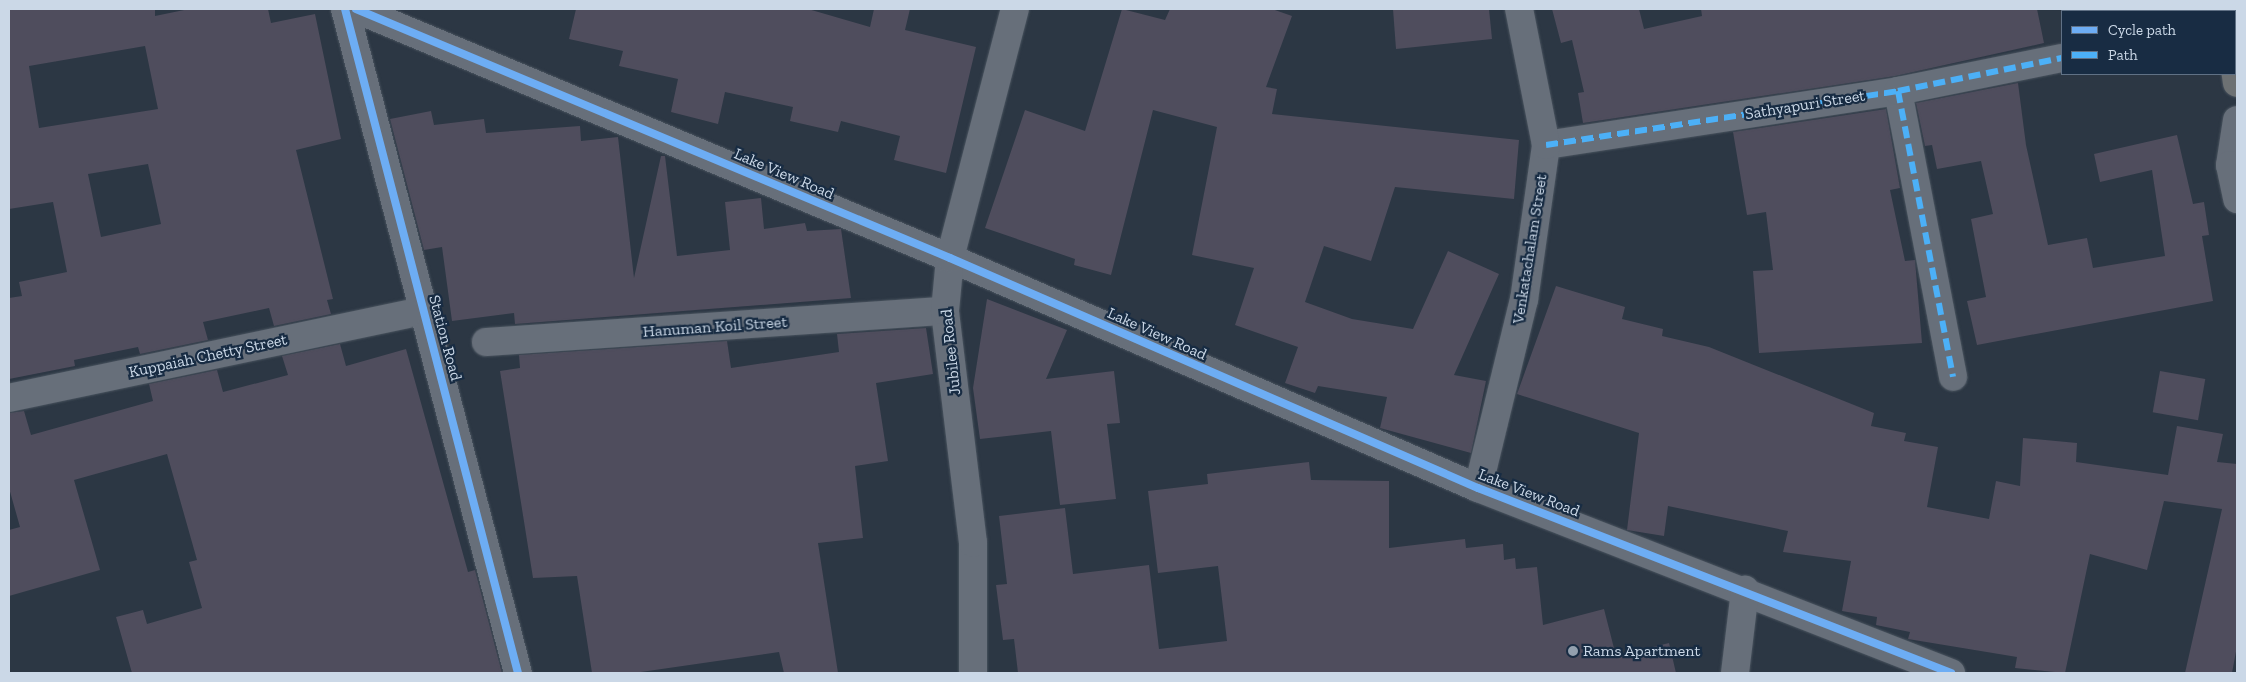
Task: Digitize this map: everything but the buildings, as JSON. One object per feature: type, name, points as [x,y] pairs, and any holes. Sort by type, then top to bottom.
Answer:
[{"type":"street","name":"Station Road","points":[[346,9],[518,673]]},
{"type":"street","name":"Lake View Road","points":[[356,9],[950,258],[1478,488],[1745,590],[1951,673]]},
{"type":"street","name":"Jubilee Road","points":[[973,673],[973,543],[944,311],[950,258],[1015,9]]},
{"type":"street","name":"Venkatachalam Street","points":[[1478,488],[1524,300],[1546,146],[1518,9]]},
{"type":"street","name":"Sathyapuri Street","points":[[1546,146],[1898,90],[2061,58]]},
{"type":"street","points":[[1898,90],[1953,377]]},
{"type":"street","points":[[2237,120],[2230,165],[2237,199]]},
{"type":"street","name":"Hanuman Koil Street","points":[[486,342],[944,311]]},
{"type":"street","name":"Kuppaiah Chetty Street","points":[[9,398],[407,314]]},
{"type":"street","points":[[1735,673],[1745,590]]},
{"type":"marked path","points":[[1546,145],[1898,91],[2061,58]]},
{"type":"marked path","points":[[1898,91],[1953,377]]},
{"type":"cycle path","points":[[345,9],[518,673]]},
{"type":"cycle path","points":[[356,9],[950,258],[1478,488],[1951,673]]},
{"type":"place","name":"Rams Apartment","points":[[1573,651]]}]
